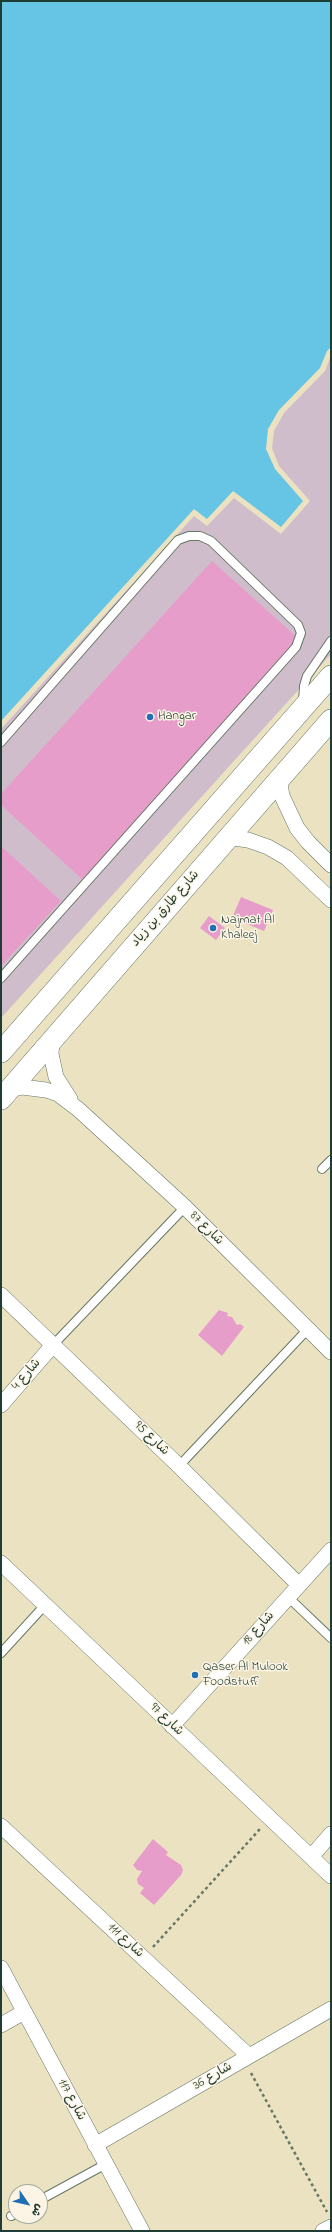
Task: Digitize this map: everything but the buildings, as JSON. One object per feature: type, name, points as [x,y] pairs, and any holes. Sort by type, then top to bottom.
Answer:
[{"type":"main road","points":[[1,1052],[331,676]]},
{"type":"main road","name":"شارع طارق بن زياد","points":[[5,1094],[52,1042],[227,837],[331,720]]},
{"type":"street","points":[[279,778],[282,796],[297,828],[308,842],[331,865]]},
{"type":"street","points":[[227,837],[248,840],[275,850],[287,858],[331,900]]},
{"type":"street","name":"شارع 87","points":[[52,1042],[52,1060],[56,1078],[61,1088],[78,1109]]},
{"type":"street","name":"شارع 87","points":[[5,1094],[22,1087],[46,1090],[58,1094],[78,1109],[185,1207],[331,1352]]},
{"type":"street","name":"شارع 95","points":[[1,1295],[179,1466],[299,1585]]},
{"type":"street","name":"شارع 4","points":[[1,1405],[53,1345]]},
{"type":"street","name":"شارع 18","points":[[172,1726],[331,1550]]},
{"type":"street","name":"شارع 97","points":[[1,1563],[331,1876]]},
{"type":"street","name":"شارع 111","points":[[1,1826],[144,1958],[246,2058]]},
{"type":"street","points":[[311,1857],[331,1834]]},
{"type":"street","name":"شارع 117","points":[[1,1968],[142,2231]]},
{"type":"street","name":"شارع 36","points":[[95,2144],[331,2009]]},
{"type":"street","points":[[1,2025],[24,2012]]},
{"type":"street","points":[[323,2231],[329,2220]]},
{"type":"lane","points":[[1,742],[178,540],[195,536],[211,541],[298,625],[301,633],[296,647],[1,978]]},
{"type":"lane","points":[[304,706],[303,696],[307,676],[331,641]]},
{"type":"lane","points":[[322,1169],[331,1160]]},
{"type":"lane","points":[[53,1345],[185,1207]]},
{"type":"lane","points":[[179,1466],[308,1329]]},
{"type":"lane","points":[[288,1597],[331,1638]]},
{"type":"lane","points":[[1,1653],[45,1605]]},
{"type":"lane","points":[[48,2196],[106,2164]]},
{"type":"path","points":[[144,1958],[270,1818]]},
{"type":"path","points":[[246,2058],[329,2220]]},
{"type":"shaded area","points":[[331,355],[331,654],[1,1018],[1,729],[194,516],[207,526],[234,498],[281,534],[310,501],[279,466],[272,448],[274,431],[284,413],[325,371]]},
{"type":"water","points":[[1,1],[331,1],[331,347],[327,351],[320,368],[279,410],[268,429],[266,449],[275,469],[303,501],[281,527],[233,491],[207,519],[194,509],[1,721]]},
{"type":"place","name":"Hangar","points":[[150,717]]},
{"type":"place","name":"Najmat Al Khaleej","points":[[213,928]]},
{"type":"place","name":"Qaser Al Mulook Foodstuff","points":[[195,1675]]}]
